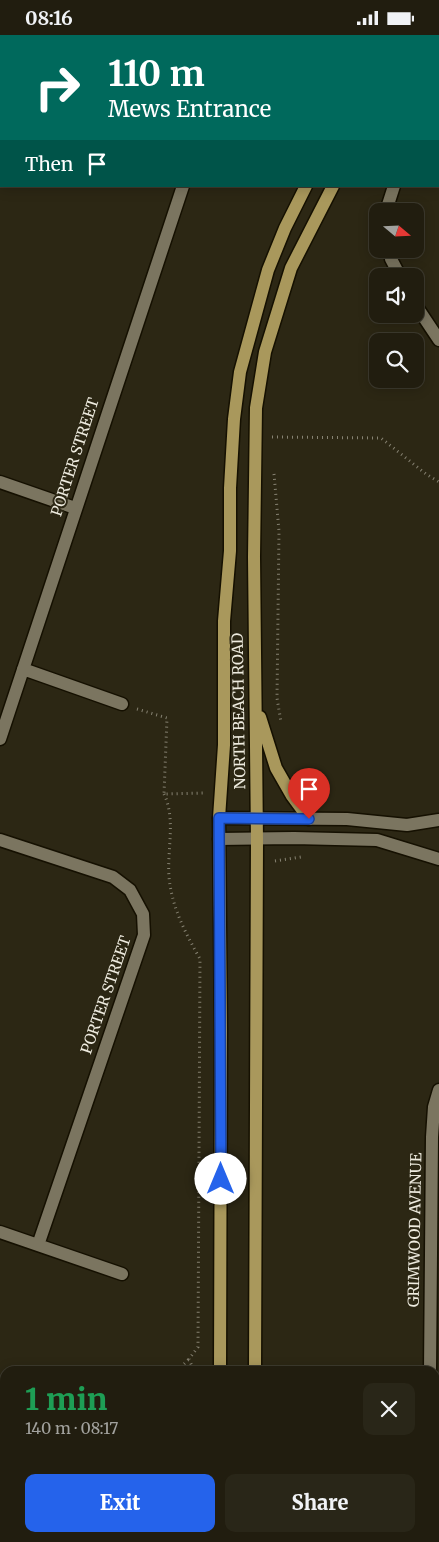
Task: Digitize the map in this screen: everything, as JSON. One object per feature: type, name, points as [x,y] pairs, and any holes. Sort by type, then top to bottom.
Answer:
[{"type":"main road","name":"NORTH BEACH ROAD","points":[[217,1366],[219,818],[224,745],[224,621],[230,551],[231,455],[239,381],[251,327],[268,270],[284,228],[305,187]]},
{"type":"main road","name":"NORTH BEACH ROAD","points":[[255,1366],[257,818],[255,435],[259,379],[265,352],[291,268],[332,187]]},
{"type":"main road","points":[[255,702],[276,768],[292,797],[309,819]]},
{"type":"street","name":"PORTER STREET","points":[[0,739],[183,187]]},
{"type":"street","points":[[389,203],[394,187]]},
{"type":"street","points":[[424,318],[439,340]]},
{"type":"street","points":[[0,482],[75,508]]},
{"type":"street","points":[[23,669],[122,704]]},
{"type":"street","points":[[219,818],[347,819],[407,825],[439,821]]},
{"type":"street","points":[[219,839],[377,840],[439,859]]},
{"type":"street","name":"PORTER STREET","points":[[0,840],[113,877],[130,890],[143,914],[144,935],[38,1245]]},
{"type":"street","name":"GRIMWOOD AVENUE","points":[[430,1366],[435,1210],[434,1107],[439,1091]]},
{"type":"street","points":[[0,1232],[122,1274]]},
{"type":"path","points":[[269,430],[269,445]]},
{"type":"path","points":[[269,437],[381,438],[426,474],[439,481]]},
{"type":"path","points":[[273,470],[279,531],[277,698],[282,726]]},
{"type":"path","points":[[122,704],[167,718],[164,794],[170,807],[169,875],[172,897],[182,926],[200,959],[198,1347],[181,1366]]},
{"type":"path","points":[[164,794],[207,793]]},
{"type":"path","points":[[275,861],[307,855]]},
{"type":"path","points":[[189,1359],[192,1366]]},
{"type":"route","points":[[221,1179],[219,818],[309,819]]}]
